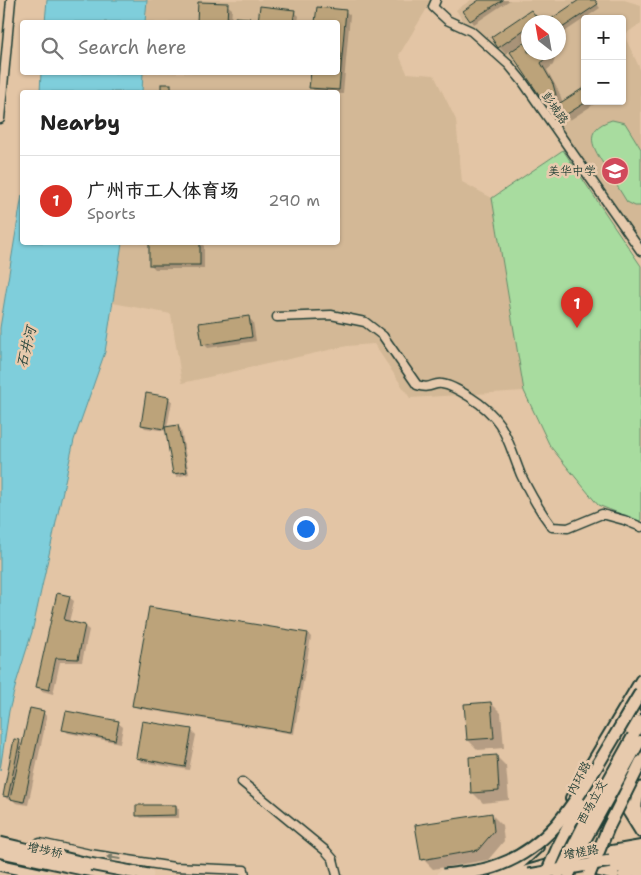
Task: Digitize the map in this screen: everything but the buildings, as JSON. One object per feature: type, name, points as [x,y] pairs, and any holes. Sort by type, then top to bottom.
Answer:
[{"type":"highway","points":[[443,875],[487,869],[500,865],[524,853],[546,837],[576,800],[641,694]]},
{"type":"highway","name":"内环路","points":[[546,875],[570,824],[641,694]]},
{"type":"highway","points":[[591,872],[608,828],[641,762]]},
{"type":"highway","points":[[641,788],[636,802],[636,812],[641,826]]},
{"type":"highway","points":[[0,843],[84,863],[148,875]]},
{"type":"highway","name":"增槎路","points":[[512,873],[641,856]]},
{"type":"highway","points":[[624,875],[641,868]]},
{"type":"main road","points":[[512,873],[538,847],[556,824],[641,680]]},
{"type":"main road","points":[[614,875],[591,872],[570,846],[570,837],[586,802],[641,701]]},
{"type":"main road","points":[[638,739],[641,721]]},
{"type":"main road","name":"西场立交","points":[[559,875],[584,824],[638,739]]},
{"type":"main road","name":"西场立交","points":[[569,875],[638,739]]},
{"type":"main road","points":[[591,872],[595,859],[641,768]]},
{"type":"main road","points":[[625,799],[628,811],[641,832]]},
{"type":"main road","points":[[512,873],[579,857],[641,846]]},
{"type":"main road","name":"增埗桥","points":[[0,852],[112,875]]},
{"type":"main road","points":[[569,875],[641,862]]},
{"type":"main road","name":"增埗桥","points":[[0,865],[46,875]]},
{"type":"street","points":[[0,119],[11,0]]},
{"type":"street","name":"彭城路","points":[[436,0],[433,7],[447,20],[472,31],[509,64],[641,251]]},
{"type":"street","points":[[277,317],[331,315],[364,322],[383,336],[417,385],[426,388],[441,383],[462,392],[483,406],[497,419],[504,431],[539,510],[552,528],[568,528],[602,514],[641,527]]},
{"type":"street","points":[[242,782],[326,851],[333,859],[337,875]]},
{"type":"street","points":[[586,802],[589,810],[595,815],[615,818]]},
{"type":"street","points":[[18,875],[26,853],[34,845],[40,843],[90,854],[174,867],[244,870],[245,875]]},
{"type":"shaded area","points":[[147,0],[432,0],[399,55],[407,73],[434,75],[456,120],[462,182],[492,198],[524,391],[410,398],[374,344],[347,346],[182,383],[171,314],[113,303],[122,245],[340,245],[340,90],[142,90],[143,75],[340,75],[340,20],[145,20]]},
{"type":"shaded area","name":"美华中学","points":[[471,0],[624,0],[641,5],[641,23],[626,34],[626,15],[581,15],[581,105],[626,105],[626,39],[641,71],[641,237],[637,240],[508,57],[487,38],[465,24],[456,10]]},
{"type":"green space","points":[[612,120],[625,123],[641,149],[641,206],[635,206],[627,202],[594,147],[592,140],[596,129]]},
{"type":"green space","points":[[563,150],[641,266],[641,522],[598,505],[550,446],[524,391],[492,198]]},
{"type":"water","points":[[47,0],[147,0],[145,20],[45,20]]},
{"type":"water","points":[[41,75],[143,75],[142,90],[40,90]]},
{"type":"water","name":"石井河","points":[[20,207],[20,245],[122,245],[105,352],[74,440],[32,632],[9,711],[0,770],[0,328]]},
{"type":"place","name":"美华中学","points":[[615,171]]},
{"type":"place","name":"广州市工人体育场","points":[[577,328]]}]
